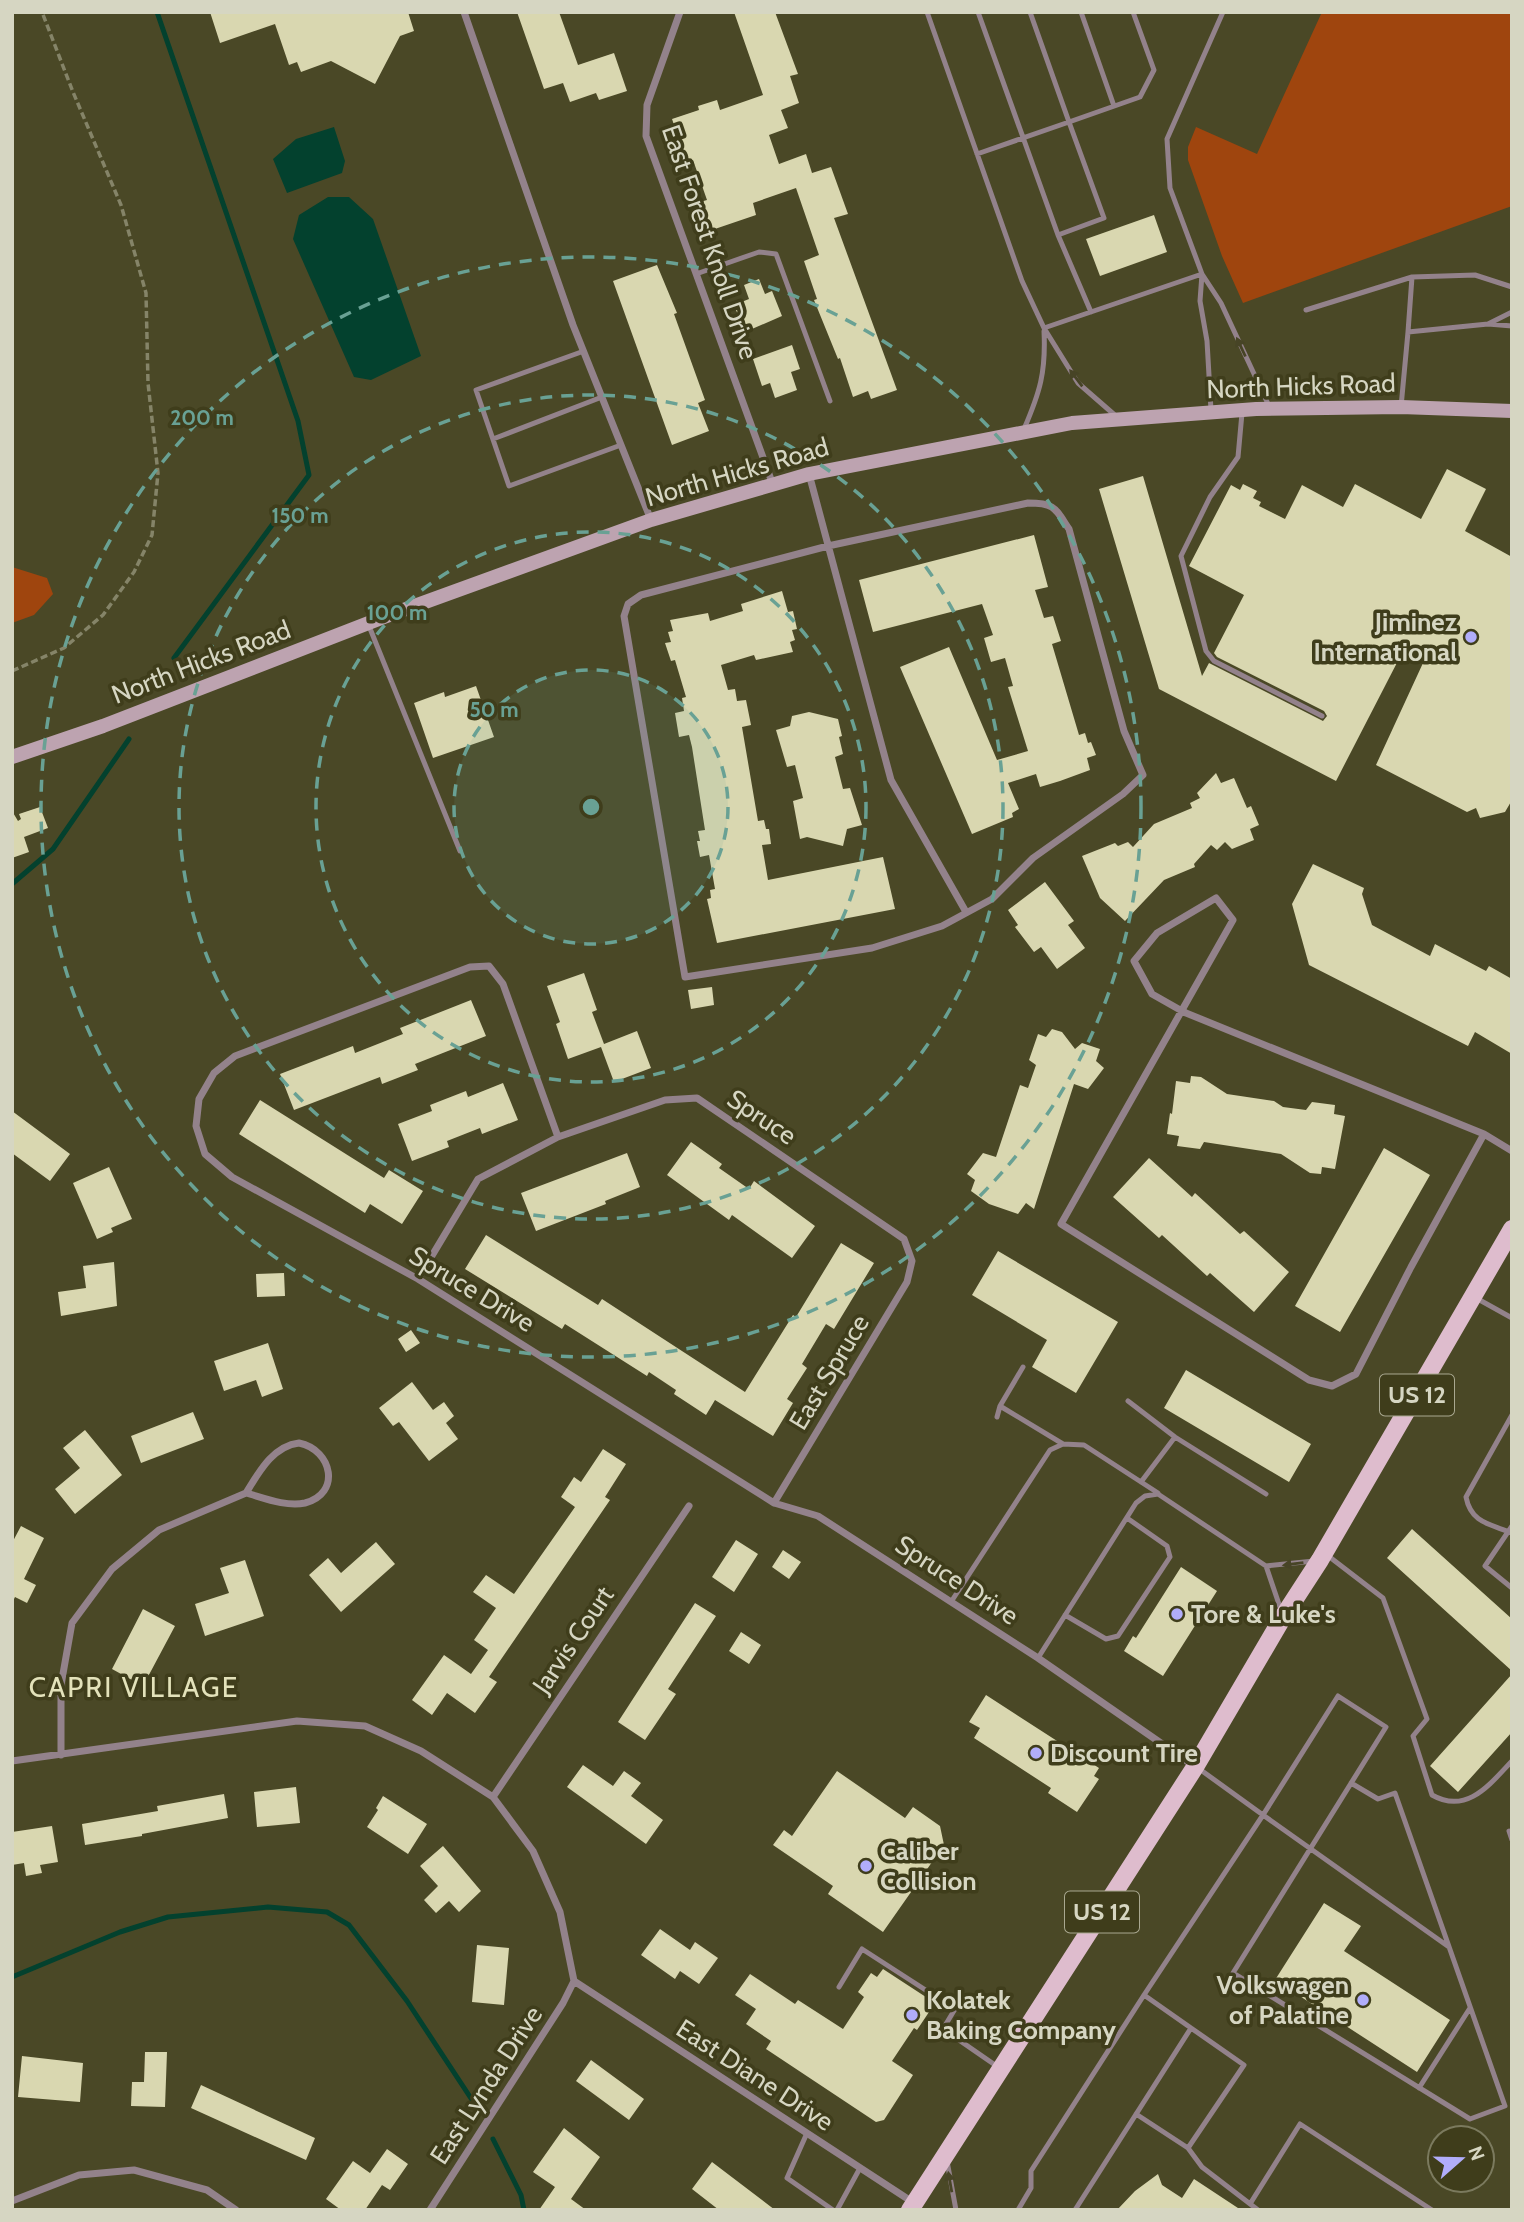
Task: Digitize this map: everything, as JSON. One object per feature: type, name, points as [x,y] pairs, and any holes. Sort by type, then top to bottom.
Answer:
[{"type":"main road","name":"North Hicks Road","points":[[12,757],[103,726],[368,623],[651,520],[808,474],[1073,423],[1270,409],[1401,407],[1512,411]]},
{"type":"main road","name":"US 12","points":[[912,2206],[1195,1766],[1283,1617],[1322,1557],[1512,1229]]},
{"type":"street","points":[[464,12],[584,351],[651,520]]},
{"type":"street","name":"East Forest Knoll Drive","points":[[680,12],[647,105],[646,136],[773,485]]},
{"type":"street","points":[[808,474],[891,780],[966,912]]},
{"type":"street","points":[[1028,503],[1046,503],[1056,510],[1069,528],[1124,731],[1143,775],[1123,794],[1033,858],[992,899],[942,926],[872,948],[685,977],[624,616],[628,604],[640,595],[828,546],[1028,503]]},
{"type":"street","points":[[1484,1134],[1356,1374],[1332,1386],[1309,1380],[1060,1224],[1182,1011],[1233,920],[1216,898],[1157,933],[1134,961],[1152,994],[1182,1011],[1484,1134],[1512,1151]]},
{"type":"street","name":"Spruce Drive","points":[[558,1137],[503,984],[489,966],[470,967],[235,1056],[214,1073],[199,1099],[196,1126],[205,1154],[232,1177],[418,1279],[774,1503],[818,1516],[1038,1658],[1195,1766]]},
{"type":"street","name":"Spruce","points":[[418,1279],[478,1179],[558,1137],[665,1100],[697,1098],[904,1239],[912,1261]]},
{"type":"street","name":"East Spruce","points":[[774,1503],[907,1282],[912,1261]]},
{"type":"street","points":[[61,1755],[61,1685],[72,1623],[112,1569],[159,1530],[246,1493],[273,1455],[289,1444],[309,1445],[318,1450],[328,1467],[328,1477],[319,1495],[302,1504],[280,1502],[246,1493]]},
{"type":"street","name":"Jarvis Court","points":[[493,1797],[689,1506]]},
{"type":"street","points":[[12,1761],[297,1721],[365,1726],[421,1751],[493,1797],[533,1851],[560,1912],[574,1982]]},
{"type":"street","name":"East Diane Drive","points":[[574,1982],[860,2168],[912,2206]]},
{"type":"street","name":"East Lynda Drive","points":[[430,2210],[574,1982]]},
{"type":"street","points":[[12,2201],[79,2175],[134,2170],[207,2190],[236,2210]]},
{"type":"lane","points":[[927,12],[1022,281],[1044,328],[1078,383],[1119,419]]},
{"type":"lane","points":[[978,12],[1058,235],[1091,312]]},
{"type":"lane","points":[[1030,12],[1104,218],[1058,235]]},
{"type":"lane","points":[[1081,12],[1114,106]]},
{"type":"lane","points":[[977,154],[1140,97],[1154,70],[1133,12]]},
{"type":"lane","points":[[1223,12],[1167,139],[1170,188],[1202,274],[1221,303],[1270,409]]},
{"type":"lane","points":[[696,274],[759,252],[776,254],[830,401]]},
{"type":"lane","points":[[1044,328],[1202,274]]},
{"type":"lane","points":[[1202,274],[1200,301],[1207,341],[1211,412]]},
{"type":"lane","points":[[1306,310],[1412,276],[1475,275],[1512,287]]},
{"type":"lane","points":[[1401,407],[1412,276]]},
{"type":"lane","points":[[1489,324],[1512,312]]},
{"type":"lane","points":[[1408,332],[1489,324],[1512,326]]},
{"type":"lane","points":[[1023,432],[1041,385],[1045,361],[1044,328]]},
{"type":"lane","points":[[584,351],[476,390],[509,486],[621,445]]},
{"type":"lane","points":[[493,439],[602,397]]},
{"type":"lane","points":[[1243,410],[1238,457],[1210,497],[1181,556],[1206,651],[1214,661],[1322,716]]},
{"type":"lane","points":[[368,623],[460,851]]},
{"type":"lane","points":[[1473,1297],[1512,1318]]},
{"type":"lane","points":[[997,1417],[1000,1406],[1023,1367]]},
{"type":"lane","points":[[1128,1401],[1175,1437],[1266,1494]]},
{"type":"lane","points":[[1000,1406],[1063,1444]]},
{"type":"lane","points":[[1512,1415],[1466,1497],[1469,1511],[1480,1521],[1511,1530],[1485,1566],[1512,1588]]},
{"type":"lane","points":[[1141,1482],[1175,1437]]},
{"type":"lane","points":[[951,1602],[1050,1450],[1063,1444],[1084,1445],[1266,1566],[1283,1617]]},
{"type":"lane","points":[[1038,1658],[1136,1503],[1145,1496],[1158,1494]]},
{"type":"lane","points":[[1065,1615],[1106,1639],[1118,1636],[1170,1558],[1167,1546],[1127,1518]]},
{"type":"lane","points":[[1266,1566],[1322,1557],[1383,1598],[1427,1719],[1413,1736],[1432,1795],[1442,1801],[1452,1802],[1473,1798],[1486,1789],[1512,1761]]},
{"type":"lane","points":[[1018,2210],[1031,2188],[1031,2171],[1338,1696],[1386,1727],[1351,1783],[1233,1973],[1470,2119],[1506,2106],[1395,1793],[1378,1799],[1351,1783]]},
{"type":"lane","points":[[1195,1766],[1449,1947]]},
{"type":"lane","points":[[1509,1831],[1512,1840]]},
{"type":"lane","points":[[839,1987],[862,1949],[955,2009],[943,2029],[1000,2068]]},
{"type":"lane","points":[[1144,1995],[1244,2065],[1188,2148]]},
{"type":"lane","points":[[1419,2088],[1471,2007]]},
{"type":"lane","points":[[1075,2210],[1191,2028]]},
{"type":"lane","points":[[1136,2114],[1188,2148],[1202,2167],[1258,2210]]},
{"type":"lane","points":[[1250,2204],[1300,2124],[1432,2210]]},
{"type":"lane","points":[[807,2133],[786,2178],[835,2210],[860,2168]]},
{"type":"lane","points":[[945,2154],[956,2210]]},
{"type":"path","points":[[12,670],[64,648],[103,615],[134,572],[152,535],[158,473],[148,383],[146,293],[121,205],[72,92],[43,12]]},
{"type":"shaded area","points":[[1322,12],[1512,12],[1512,206],[1243,303],[1222,256],[1188,160],[1188,147],[1196,127],[1257,154]]},
{"type":"shaded area","points":[[334,127],[345,161],[342,173],[287,193],[273,159],[296,139]]},
{"type":"shaded area","points":[[328,197],[349,197],[373,219],[421,356],[371,380],[354,377],[293,239],[299,215]]},
{"type":"shaded area","points":[[12,567],[47,578],[53,594],[34,615],[12,623]]},
{"type":"building","points":[[210,12],[408,12],[414,31],[400,36],[375,84],[331,61],[301,72],[297,62],[289,65],[275,24],[220,43]]},
{"type":"building","points":[[517,12],[559,12],[578,65],[614,53],[627,91],[599,100],[596,93],[570,102],[563,83],[544,89]]},
{"type":"building","points":[[734,12],[775,12],[798,74],[790,76],[799,103],[781,110],[788,128],[769,135],[779,164],[806,154],[812,173],[831,167],[848,214],[834,218],[897,390],[871,399],[868,391],[853,397],[840,358],[838,359],[814,300],[817,299],[804,261],[819,255],[796,188],[753,203],[756,215],[709,231],[700,202],[707,200],[693,160],[687,163],[672,119],[699,110],[698,106],[717,100],[720,110],[763,95]]},
{"type":"building","points":[[1154,215],[1167,252],[1100,276],[1086,239]]},
{"type":"building","points":[[657,265],[677,313],[674,314],[705,400],[698,403],[709,431],[672,445],[613,281]]},
{"type":"building","points":[[759,279],[765,294],[772,291],[782,316],[745,332],[734,305],[749,299],[744,285]]},
{"type":"building","points":[[792,345],[800,369],[791,372],[797,390],[775,398],[770,383],[762,386],[753,359]]},
{"type":"building","points":[[1447,469],[1486,489],[1465,531],[1512,557],[1512,800],[1505,812],[1480,818],[1476,808],[1467,812],[1376,765],[1423,663],[1402,653],[1336,781],[1159,689],[1099,489],[1143,476],[1202,676],[1209,663],[1323,721],[1327,716],[1324,711],[1217,657],[1214,653],[1244,595],[1189,566],[1231,485],[1240,490],[1243,484],[1257,491],[1253,498],[1261,502],[1259,506],[1285,519],[1302,485],[1343,507],[1355,484],[1421,519]]},
{"type":"building","points":[[1034,535],[1048,587],[1035,590],[1044,618],[1053,616],[1061,641],[1052,644],[1079,735],[1085,733],[1096,755],[1087,758],[1090,770],[1060,781],[1040,787],[1036,774],[1008,783],[1019,809],[1012,813],[1013,817],[972,834],[900,667],[949,647],[997,760],[1028,751],[1008,687],[1013,686],[1005,658],[991,662],[984,638],[993,635],[982,604],[873,632],[859,580]]},
{"type":"building","points":[[782,591],[788,612],[793,611],[797,629],[792,630],[795,640],[790,642],[793,652],[756,660],[754,655],[721,665],[728,690],[735,689],[737,701],[746,700],[751,725],[742,727],[758,821],[764,820],[766,829],[769,829],[771,844],[762,845],[768,880],[883,857],[895,909],[717,943],[707,899],[711,898],[710,890],[715,889],[709,855],[700,857],[697,841],[700,841],[698,831],[705,830],[692,747],[689,735],[679,737],[675,713],[684,711],[682,698],[686,697],[675,660],[671,661],[665,643],[671,642],[668,632],[673,631],[670,620],[708,613],[710,621],[743,611],[741,604]]},
{"type":"building","points":[[476,686],[494,737],[433,758],[414,703],[444,692],[445,697]]},
{"type":"building","points":[[809,712],[838,719],[843,754],[835,757],[843,789],[850,788],[862,825],[847,829],[843,846],[807,837],[800,839],[793,801],[803,798],[795,765],[787,767],[776,730],[790,726],[792,716]]},
{"type":"building","points":[[1216,773],[1221,783],[1234,778],[1247,808],[1251,806],[1259,825],[1250,829],[1254,840],[1232,849],[1225,842],[1217,850],[1211,845],[1194,864],[1195,867],[1164,880],[1125,921],[1100,898],[1082,856],[1115,843],[1118,846],[1128,842],[1133,847],[1154,824],[1192,808],[1190,803],[1200,798],[1197,793]]},
{"type":"building","points":[[40,807],[48,828],[24,837],[29,852],[12,858],[12,811],[18,821],[21,819],[19,814]]},
{"type":"building","points":[[1313,864],[1364,888],[1362,894],[1372,925],[1430,956],[1435,944],[1486,971],[1489,966],[1512,979],[1512,1054],[1475,1032],[1468,1046],[1309,965],[1292,904]]},
{"type":"building","points":[[1045,882],[1074,921],[1068,925],[1085,948],[1057,969],[1041,947],[1034,952],[1015,927],[1018,925],[1008,910]]},
{"type":"building","points":[[584,973],[597,1010],[592,1012],[604,1044],[637,1031],[651,1068],[614,1082],[601,1047],[568,1059],[556,1024],[560,1022],[547,986]]},
{"type":"building","points":[[712,987],[714,1005],[691,1009],[688,990]]},
{"type":"building","points":[[471,1000],[486,1036],[415,1064],[418,1070],[382,1084],[380,1077],[294,1110],[280,1074],[353,1046],[355,1053],[403,1034],[400,1028]]},
{"type":"building","points":[[1052,1029],[1062,1032],[1075,1049],[1082,1043],[1100,1049],[1096,1061],[1104,1068],[1088,1089],[1074,1084],[1034,1209],[1026,1203],[1018,1214],[989,1204],[971,1191],[975,1180],[967,1174],[983,1153],[996,1157],[1020,1085],[1028,1088],[1036,1065],[1029,1060],[1038,1034],[1046,1037]]},
{"type":"building","points":[[1191,1076],[1201,1077],[1227,1094],[1274,1101],[1283,1107],[1306,1110],[1312,1102],[1335,1105],[1334,1114],[1345,1116],[1335,1169],[1322,1167],[1321,1174],[1310,1173],[1281,1154],[1204,1142],[1200,1149],[1177,1146],[1179,1136],[1167,1134],[1176,1081],[1190,1083]]},
{"type":"building","points":[[503,1083],[518,1120],[482,1134],[480,1128],[447,1141],[449,1147],[412,1161],[398,1124],[432,1111],[430,1105],[466,1091],[468,1097]]},
{"type":"building","points":[[260,1100],[384,1178],[389,1170],[423,1191],[402,1224],[370,1204],[365,1213],[239,1134]]},
{"type":"building","points":[[12,1111],[70,1154],[50,1181],[12,1153]]},
{"type":"building","points":[[691,1142],[722,1164],[719,1168],[749,1189],[754,1181],[815,1226],[792,1258],[732,1215],[729,1220],[667,1175]]},
{"type":"building","points":[[1384,1148],[1430,1175],[1340,1332],[1295,1306]]},
{"type":"building","points":[[627,1153],[640,1187],[605,1201],[606,1204],[536,1231],[521,1193]]},
{"type":"building","points":[[1149,1158],[1192,1197],[1195,1193],[1240,1234],[1244,1231],[1289,1272],[1254,1312],[1210,1273],[1207,1276],[1162,1235],[1159,1238],[1113,1197]]},
{"type":"building","points":[[109,1167],[132,1219],[111,1228],[113,1232],[97,1239],[73,1183]]},
{"type":"building","points":[[486,1235],[598,1305],[602,1299],[745,1392],[793,1315],[796,1317],[841,1243],[874,1263],[834,1329],[826,1324],[802,1364],[807,1368],[787,1399],[793,1403],[773,1436],[715,1400],[706,1415],[674,1394],[676,1390],[649,1372],[647,1376],[565,1324],[562,1329],[465,1269]]},
{"type":"building","points":[[998,1251],[1118,1322],[1076,1393],[1032,1367],[1047,1340],[972,1295]]},
{"type":"building","points":[[114,1262],[117,1306],[61,1316],[58,1292],[86,1288],[83,1266]]},
{"type":"building","points":[[284,1273],[285,1296],[257,1297],[256,1274]]},
{"type":"building","points":[[411,1330],[420,1343],[406,1352],[398,1339]]},
{"type":"building","points":[[268,1343],[283,1389],[262,1397],[256,1380],[224,1391],[214,1361]]},
{"type":"building","points":[[1186,1370],[1311,1444],[1289,1482],[1164,1408]]},
{"type":"building","points":[[412,1382],[433,1410],[444,1402],[454,1416],[446,1423],[458,1439],[429,1461],[399,1422],[393,1426],[379,1408]]},
{"type":"building","points":[[193,1412],[204,1439],[141,1463],[131,1436]]},
{"type":"building","points":[[85,1430],[122,1475],[75,1514],[55,1489],[80,1468],[63,1448]]},
{"type":"building","points":[[603,1449],[626,1464],[605,1497],[610,1500],[489,1677],[497,1682],[475,1713],[447,1693],[432,1715],[412,1700],[444,1655],[471,1674],[488,1650],[474,1640],[496,1608],[473,1592],[486,1575],[514,1594],[575,1507],[561,1497],[574,1477],[581,1482]]},
{"type":"building","points":[[21,1526],[44,1538],[24,1579],[36,1585],[27,1603],[15,1597],[12,1603],[12,1543]]},
{"type":"building","points":[[1412,1529],[1512,1619],[1512,1671],[1387,1558]]},
{"type":"building","points":[[736,1540],[758,1554],[734,1592],[712,1577]]},
{"type":"building","points":[[376,1542],[395,1564],[341,1612],[309,1575],[328,1558],[341,1573]]},
{"type":"building","points":[[783,1550],[801,1562],[789,1579],[772,1567]]},
{"type":"building","points":[[245,1560],[264,1616],[205,1636],[195,1604],[229,1593],[220,1568]]},
{"type":"building","name":"Tore & Luke's","points":[[1181,1567],[1217,1591],[1163,1676],[1124,1651],[1133,1636],[1136,1638]]},
{"type":"building","points":[[695,1603],[716,1616],[668,1689],[676,1694],[645,1740],[618,1722]]},
{"type":"building","points":[[143,1609],[175,1626],[143,1686],[112,1669]]},
{"type":"building","points":[[741,1632],[761,1645],[749,1664],[729,1651]]},
{"type":"building","points":[[1512,1674],[1512,1732],[1458,1792],[1430,1766]]},
{"type":"building","name":"Discount Tire","points":[[986,1695],[1099,1768],[1094,1776],[1099,1779],[1077,1812],[1048,1793],[1051,1788],[974,1738],[980,1728],[969,1722]]},
{"type":"building","points":[[583,1765],[613,1786],[624,1771],[641,1783],[631,1796],[663,1820],[646,1844],[567,1787]]},
{"type":"building","name":"Caliber Collision","points":[[837,1771],[905,1818],[913,1807],[940,1826],[944,1845],[883,1932],[828,1894],[833,1886],[773,1845],[784,1830],[792,1836]]},
{"type":"building","points":[[296,1787],[300,1823],[257,1827],[254,1792]]},
{"type":"building","points":[[224,1794],[228,1818],[85,1845],[82,1824],[158,1811],[157,1806]]},
{"type":"building","points":[[383,1796],[427,1824],[408,1854],[367,1827]]},
{"type":"building","points":[[52,1826],[58,1862],[40,1865],[42,1873],[26,1876],[24,1863],[12,1865],[12,1832]]},
{"type":"building","points":[[443,1846],[481,1891],[459,1912],[449,1901],[436,1913],[424,1900],[438,1886],[420,1866]]},
{"type":"building","name":"Volkswagen of Palatine","points":[[1324,1903],[1361,1926],[1344,1951],[1450,2020],[1417,2072],[1275,1980]]},
{"type":"building","points":[[660,1929],[690,1950],[695,1942],[718,1958],[699,1984],[680,1971],[675,1979],[641,1955]]},
{"type":"building","points":[[477,1945],[509,1948],[504,2005],[472,2002]]},
{"type":"building","points":[[883,1969],[932,2001],[926,2010],[929,2012],[917,2030],[914,2028],[892,2061],[913,2075],[884,2120],[876,2122],[766,2049],[771,2041],[746,2024],[756,2009],[735,1995],[750,1974],[795,2004],[798,2000],[843,2029],[864,1997],[858,1992],[871,1973],[877,1977]]},
{"type":"building","points":[[145,2052],[167,2052],[165,2107],[131,2106],[132,2082],[144,2082]]},
{"type":"building","points":[[22,2056],[83,2063],[80,2102],[18,2097]]},
{"type":"building","points":[[591,2060],[644,2099],[629,2120],[576,2081]]},
{"type":"building","points":[[201,2085],[315,2138],[306,2160],[191,2108]]},
{"type":"building","points":[[564,2128],[600,2157],[571,2199],[586,2210],[539,2210],[555,2187],[533,2172]]},
{"type":"building","points":[[387,2149],[408,2164],[390,2190],[382,2185],[365,2210],[341,2210],[326,2199],[353,2161],[370,2173]]},
{"type":"building","points":[[712,2162],[775,2210],[719,2210],[692,2189]]},
{"type":"building","points":[[1158,2174],[1162,2185],[1182,2198],[1194,2179],[1241,2210],[1117,2210],[1135,2191]]},
{"type":"waterway","points":[[157,12],[298,421],[309,475],[174,658]]},
{"type":"waterway","points":[[12,884],[53,849],[129,739]]},
{"type":"waterway","points":[[12,1977],[120,1932],[168,1917],[268,1907],[327,1912],[349,1925],[407,2001],[478,2109]]},
{"type":"waterway","points":[[493,2139],[521,2195],[524,2210]]},
{"type":"place","name":"Jiminez International","points":[[1471,637]]},
{"type":"place","name":"Tore & Luke's","points":[[1177,1614]]},
{"type":"place","name":"Discount Tire","points":[[1036,1753]]},
{"type":"place","name":"Caliber Collision","points":[[866,1866]]},
{"type":"place","name":"Volkswagen of Palatine","points":[[1363,2000]]},
{"type":"place","name":"Kolatek Baking Company","points":[[912,2015]]},
{"type":"district","name":"CAPRI VILLAGE","points":[[134,1687]]}]
